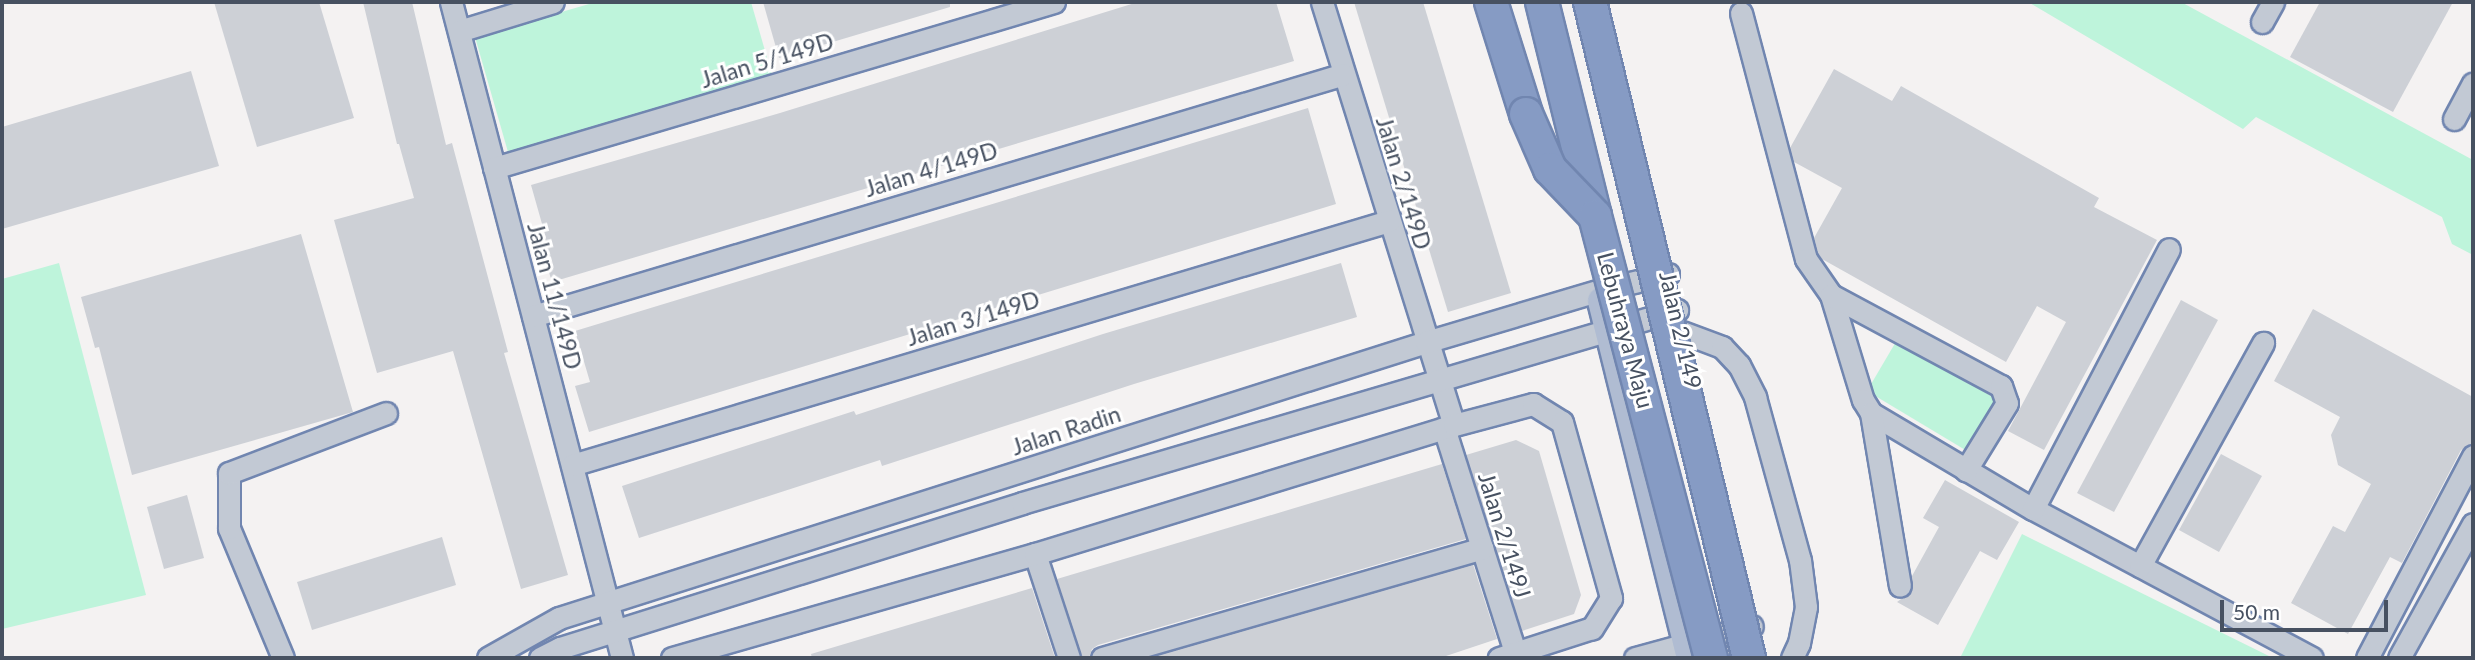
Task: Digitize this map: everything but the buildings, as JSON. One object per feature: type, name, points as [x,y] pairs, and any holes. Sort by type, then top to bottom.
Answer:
[{"type":"highway","points":[[1491,2],[1527,114],[1550,169],[1594,216]]},
{"type":"highway","name":"Lebuhraya Maju","points":[[1542,2],[1696,653]]},
{"type":"highway","name":"Lebuhraya Maju","points":[[1590,2],[1749,658]]},
{"type":"main road","points":[[1530,2],[1608,328],[1696,653]]},
{"type":"main road","name":"Jalan 2/149","points":[[1600,2],[1762,658]]},
{"type":"street","name":"Jalan 11/149D","points":[[451,2],[622,658]]},
{"type":"street","points":[[458,30],[553,2]]},
{"type":"street","name":"Jalan 5/149D","points":[[494,168],[1054,2]]},
{"type":"street","name":"Jalan 2/149D","points":[[1322,2],[1438,379]]},
{"type":"street","points":[[2262,22],[2273,2]]},
{"type":"street","points":[[1741,13],[1806,259],[1831,295],[1863,400],[1871,413],[1900,586]]},
{"type":"street","name":"Jalan 4/149D","points":[[533,316],[1344,74]]},
{"type":"street","points":[[2454,119],[2473,84]]},
{"type":"street","name":"Jalan 3/149D","points":[[572,465],[1389,221]]},
{"type":"street","points":[[2033,509],[2169,248]]},
{"type":"street","name":"Jalan Radin","points":[[488,658],[553,621],[1426,342],[1600,290],[1668,274]]},
{"type":"street","points":[[1831,295],[2001,386],[2007,403],[1966,470]]},
{"type":"street","points":[[540,658],[560,648],[1035,499],[1608,328],[1679,321],[1722,348],[1739,365],[1755,397],[1800,560],[1806,607],[1799,643],[1792,658]]},
{"type":"street","points":[[2140,566],[2263,343]]},
{"type":"street","name":"Jalan 2/149J","points":[[1438,379],[1510,657]]},
{"type":"street","points":[[672,658],[1035,554],[1449,426],[1533,404],[1562,422],[1611,598],[1592,628],[1510,657]]},
{"type":"street","points":[[283,658],[229,528],[229,473],[386,413]]},
{"type":"street","points":[[1871,413],[2033,509],[2312,658]]},
{"type":"street","points":[[2367,658],[2473,456]]},
{"type":"street","points":[[2399,658],[2473,524]]},
{"type":"street","points":[[1101,658],[1482,548]]},
{"type":"street","points":[[1035,554],[1069,658]]},
{"type":"street","points":[[1635,658],[1696,653],[1754,625]]},
{"type":"green space","points":[[596,2],[751,2],[772,75],[508,152],[475,37]]},
{"type":"green space","points":[[2028,2],[2181,2],[2473,160],[2473,255],[2452,244],[2442,217],[2256,117],[2243,129]]},
{"type":"green space","points":[[59,263],[146,595],[2,629],[2,279]]},
{"type":"green space","points":[[1897,340],[1998,400],[1967,451],[1867,391]]},
{"type":"green space","points":[[2022,534],[2273,658],[1960,658]]}]
